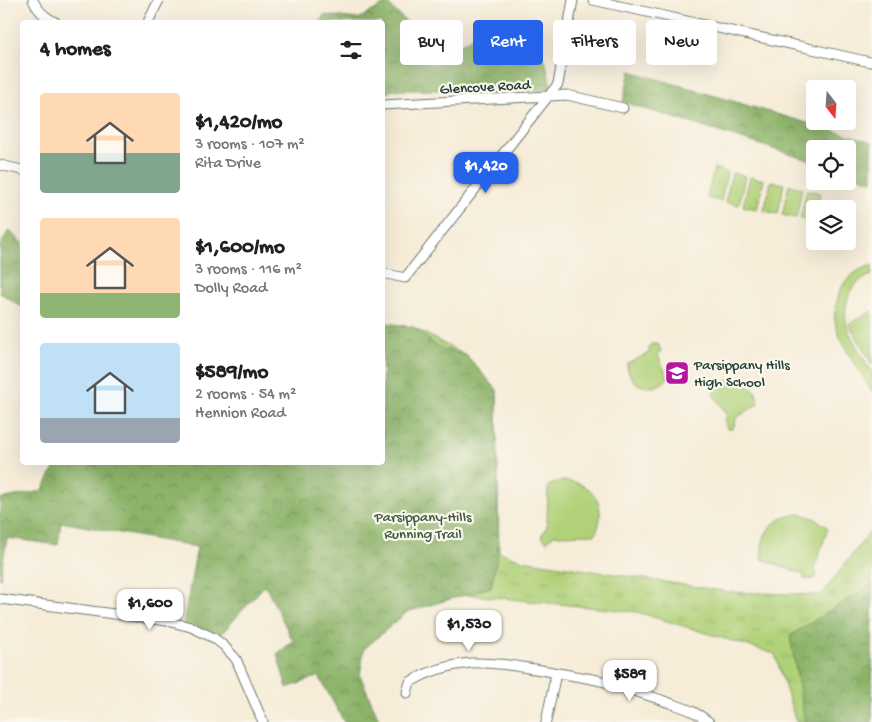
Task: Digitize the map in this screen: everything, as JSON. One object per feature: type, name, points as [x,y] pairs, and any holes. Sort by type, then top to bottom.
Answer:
[{"type":"street","points":[[33,0],[41,12],[52,20]]},
{"type":"street","points":[[149,20],[159,0]]},
{"type":"street","name":"Glencove Road","points":[[385,105],[549,96],[558,84],[574,0]]},
{"type":"street","points":[[593,0],[870,62]]},
{"type":"street","points":[[385,275],[405,278],[549,96],[567,95],[624,108]]},
{"type":"street","points":[[0,165],[20,170]]},
{"type":"street","points":[[0,599],[168,621],[191,627],[214,638],[236,658],[264,722]]},
{"type":"street","points":[[407,693],[410,682],[434,670],[472,663],[494,663],[593,679],[630,689],[690,710],[709,722]]},
{"type":"street","points":[[546,722],[556,673]]},
{"type":"green space","points":[[387,3],[404,20],[400,20],[400,65],[463,65],[463,43],[473,36],[473,65],[543,65],[543,58],[545,59],[552,90],[392,90],[385,94],[385,20],[321,20],[324,15],[358,19]]},
{"type":"green space","points":[[630,71],[806,123],[806,130],[831,130],[872,142],[872,181],[856,176],[856,140],[806,140],[806,159],[623,102]]},
{"type":"green space","points":[[714,168],[727,172],[721,201],[707,198]]},
{"type":"green space","points":[[732,173],[745,176],[739,205],[725,202]]},
{"type":"green space","points":[[750,177],[764,180],[757,209],[743,206]]},
{"type":"green space","points":[[771,181],[784,184],[778,214],[764,211]]},
{"type":"green space","points":[[789,185],[802,188],[796,218],[782,215]]},
{"type":"green space","points":[[807,190],[820,193],[819,200],[806,200],[806,220],[800,219]]},
{"type":"green space","points":[[9,230],[20,241],[20,306],[0,293],[0,246]]},
{"type":"green space","points":[[872,265],[872,275],[851,290],[845,315],[852,337],[872,373],[872,392],[840,337],[835,318],[835,309],[840,291],[846,281],[855,273]]},
{"type":"green space","points":[[872,311],[872,364],[849,324]]},
{"type":"green space","name":"Parsippany-Hills Running Trail","points":[[385,322],[413,327],[467,356],[497,390],[499,552],[522,560],[730,592],[821,595],[872,529],[872,722],[796,722],[775,654],[637,612],[471,595],[393,602],[382,465],[385,465]]},
{"type":"green space","points":[[385,325],[413,327],[438,347],[467,356],[497,390],[498,552],[491,587],[407,612],[364,649],[360,675],[380,722],[344,722],[319,676],[287,688],[277,654],[293,641],[265,585],[216,640],[183,625],[197,547],[61,522],[58,545],[7,538],[0,579],[0,499],[42,491],[56,465],[385,465]]},
{"type":"green space","points":[[651,344],[658,344],[661,351],[658,355],[668,378],[662,383],[649,387],[636,383],[628,372],[627,364],[649,353]]},
{"type":"green space","points":[[733,379],[748,383],[754,389],[758,404],[736,418],[732,429],[727,429],[725,423],[727,414],[713,394],[721,384]]},
{"type":"green space","points":[[560,481],[581,484],[595,496],[599,504],[600,514],[595,534],[554,535],[547,542],[541,536],[547,527],[548,486]]},
{"type":"green space","points":[[800,514],[815,519],[828,528],[814,569],[817,572],[816,578],[810,580],[804,579],[803,574],[762,559],[763,541],[770,528],[783,518]]},
{"type":"green space","points":[[872,584],[872,722],[805,722],[790,636]]},
{"type":"place","name":"Parsippany Hills High School","points":[[677,373]]}]
